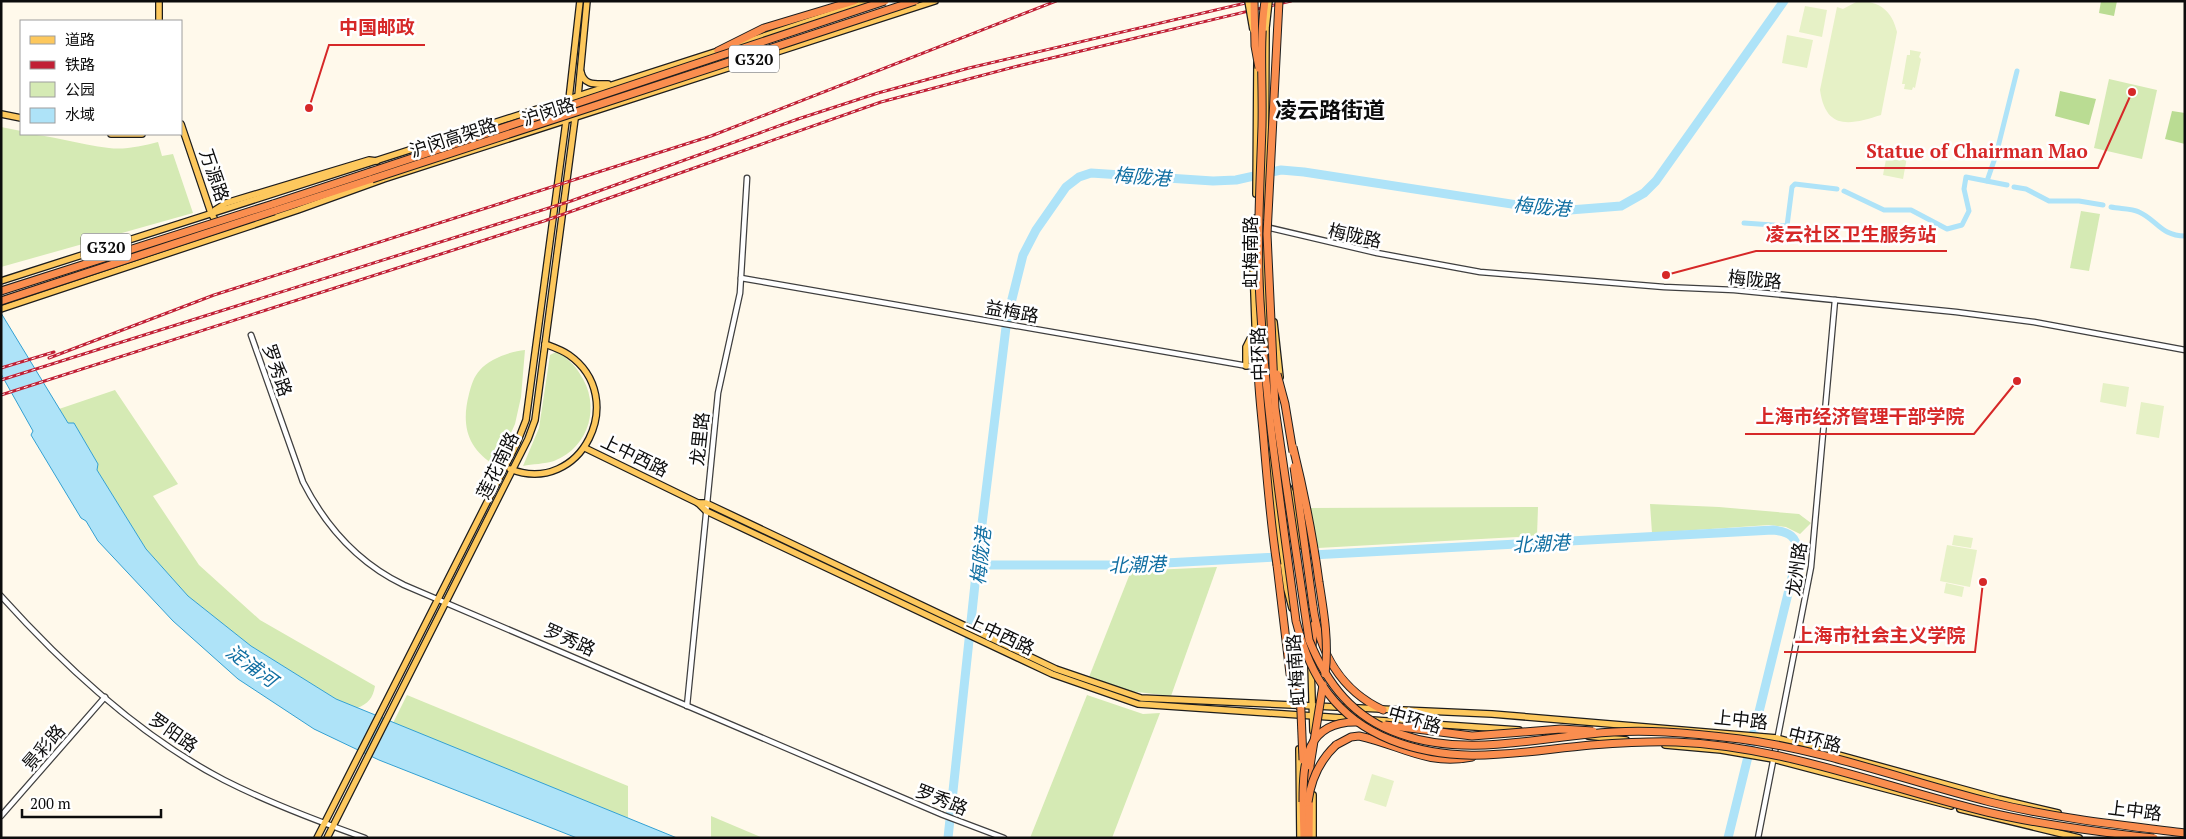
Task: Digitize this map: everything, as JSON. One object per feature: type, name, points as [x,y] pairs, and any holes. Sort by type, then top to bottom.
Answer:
[{"type":"highway","points":[[718,51],[764,28],[854,1]]},
{"type":"highway","name":"沪闵高架路","points":[[1,291],[299,195],[885,1]]},
{"type":"highway","name":"沪闵高架路","points":[[1,301],[915,1]]},
{"type":"highway","points":[[1255,1],[1255,46],[1262,93]]},
{"type":"highway","name":"中环路","points":[[1266,1],[1262,27],[1259,234],[1260,315],[1296,621],[1302,644],[1319,682],[1338,706],[1353,720],[1368,730],[1405,745],[1424,750],[1479,756],[1503,756],[1624,743],[1676,742],[1741,748],[1786,756],[1995,814],[2082,830],[2154,838]]},
{"type":"highway","name":"中环路","points":[[1279,1],[1267,234],[1276,408],[1310,640],[1324,674],[1355,710],[1384,728],[1415,738],[1444,743],[1502,745],[1611,733],[1677,732],[1750,740],[1784,746],[1992,802],[2082,820],[2185,832]]},
{"type":"highway","points":[[1260,315],[1257,355],[1270,520],[1283,565],[1290,674],[1299,706]]},
{"type":"highway","points":[[1274,362],[1286,404],[1313,606],[1321,642],[1335,671],[1364,700],[1383,710]]},
{"type":"highway","points":[[1293,447],[1311,528],[1327,644],[1323,687],[1310,766],[1304,838]]},
{"type":"highway","points":[[1311,657],[1315,619]]},
{"type":"highway","points":[[1296,621],[1303,773],[1309,838]]},
{"type":"highway","points":[[1303,773],[1307,753],[1317,738],[1332,728],[1346,723],[1365,723],[1472,736],[1561,729],[1611,733]]},
{"type":"highway","points":[[1306,802],[1320,764],[1336,745],[1351,737],[1368,738],[1429,758],[1450,760],[1479,756]]},
{"type":"main road","points":[[158,20],[159,1]]},
{"type":"main road","name":"莲花南路","points":[[317,838],[505,466],[526,420],[569,99],[580,1]]},
{"type":"main road","name":"莲花南路","points":[[327,838],[512,470],[535,420],[578,96],[587,1]]},
{"type":"main road","name":"沪闵路","points":[[1,281],[211,213],[226,203],[369,160],[380,161],[870,1]]},
{"type":"main road","name":"沪闵路","points":[[1,310],[384,179],[934,1]]},
{"type":"main road","points":[[1248,1],[1251,23],[1257,39]]},
{"type":"main road","name":"虹梅南路","points":[[1255,1],[1257,39],[1256,225],[1267,370],[1287,485],[1294,500]]},
{"type":"main road","name":"虹梅南路","points":[[1266,1],[1267,228],[1264,284],[1267,370],[1269,416],[1283,544],[1283,565],[1291,604],[1301,675],[1299,706],[1300,838]]},
{"type":"main road","points":[[580,69],[582,78],[589,83],[612,84]]},
{"type":"main road","points":[[1,114],[20,118]]},
{"type":"main road","name":"万源路","points":[[182,127],[211,213],[223,235]]},
{"type":"main road","name":"虹梅南路","points":[[1256,225],[1252,236],[1254,331],[1257,367],[1283,544]]},
{"type":"main road","name":"虹梅南路","points":[[1267,228],[1278,370],[1296,476],[1294,500],[1311,657],[1314,706],[1313,838]]},
{"type":"main road","points":[[1264,284],[1271,272]]},
{"type":"main road","points":[[1253,291],[1260,275]]},
{"type":"main road","points":[[1246,366],[1246,347],[1254,331]]},
{"type":"main road","name":"上中西路","points":[[505,466],[527,474],[548,473],[564,467],[585,448],[596,421],[597,397],[586,372],[570,355],[545,344]]},
{"type":"main road","points":[[1263,401],[1269,416]]},
{"type":"main road","name":"上中西路","points":[[585,448],[698,503],[706,512],[1052,674],[1138,704],[1313,716]]},
{"type":"main road","points":[[1270,465],[1274,453]]},
{"type":"main road","points":[[1296,491],[1308,500]]},
{"type":"main road","name":"上中西路","points":[[698,503],[706,503],[1056,669],[1141,698],[1314,706]]},
{"type":"main road","name":"上中路","points":[[1314,706],[1492,714],[1777,738],[1999,799],[2064,814],[2185,832]]},
{"type":"main road","name":"上中路","points":[[1313,716],[1531,731],[1758,756],[2079,838]]},
{"type":"street","points":[[380,161],[384,179]]},
{"type":"street","name":"龙里路","points":[[687,706],[718,393],[736,319],[741,278],[747,178]]},
{"type":"street","name":"梅陇路","points":[[1267,228],[1377,254],[1480,272],[1834,300],[1995,317],[2185,350]]},
{"type":"street","name":"益梅路","points":[[741,278],[1267,370],[1278,370]]},
{"type":"street","name":"龙州路","points":[[1758,838],[1812,563],[1834,300]]},
{"type":"street","name":"罗秀路","points":[[251,334],[303,482],[324,518],[351,550],[371,566],[392,579],[687,706],[943,815],[1004,838]]},
{"type":"street","name":"罗阳路","points":[[1,596],[39,637],[105,697],[164,744],[195,764],[258,796],[365,838]]},
{"type":"street","name":"景彩路","points":[[1,816],[105,697]]},
{"type":"green space","points":[[1858,1],[1879,5],[1892,18],[1897,32],[1881,115],[1860,121],[1842,122],[1834,119],[1828,113],[1823,104],[1820,90],[1837,7],[1843,9]]},
{"type":"green space","points":[[2101,1],[2117,1],[2114,16],[2099,13]]},
{"type":"green space","points":[[1805,6],[1827,10],[1822,37],[1799,32]]},
{"type":"green space","points":[[1787,35],[1813,40],[1807,68],[1782,63]]},
{"type":"green space","points":[[1910,50],[1921,52],[1915,88],[1913,87],[1912,90],[1904,89],[1905,84],[1902,84],[1907,55],[1910,55]]},
{"type":"green space","points":[[2109,79],[2157,90],[2142,159],[2094,148]]},
{"type":"green space","points":[[2060,91],[2096,99],[2089,125],[2055,116]]},
{"type":"green space","points":[[2172,111],[2185,113],[2185,144],[2165,139]]},
{"type":"green space","points":[[1,127],[20,131],[20,135],[38,135],[109,148],[127,148],[158,142],[162,156],[173,154],[193,213],[1,267]]},
{"type":"green space","points":[[1887,154],[1907,157],[1903,179],[1883,175]]},
{"type":"green space","points":[[2081,211],[2100,214],[2089,271],[2070,268]]},
{"type":"green space","points":[[525,350],[521,397],[515,424],[496,466],[478,452],[469,435],[466,426],[466,416],[469,394],[474,378],[489,362],[513,352]]},
{"type":"green space","points":[[558,351],[576,368],[586,386],[590,399],[588,424],[584,435],[566,455],[554,461],[523,466],[539,428],[550,355]]},
{"type":"green space","points":[[2103,383],[2129,387],[2126,407],[2100,402]]},
{"type":"green space","points":[[115,390],[178,484],[153,496],[199,565],[260,620],[375,686],[373,694],[364,705],[357,708],[336,699],[251,646],[188,596],[146,549],[97,470],[98,464],[74,423],[68,423],[59,409]]},
{"type":"green space","points":[[2141,402],[2164,406],[2159,438],[2136,434]]},
{"type":"green space","points":[[1650,504],[1719,507],[1799,514],[1811,523],[1800,534],[1786,527],[1769,525],[1652,533]]},
{"type":"green space","points":[[1538,507],[1537,536],[1318,548],[1310,508]]},
{"type":"green space","points":[[1954,535],[1973,538],[1971,548],[1952,545]]},
{"type":"green space","points":[[1947,545],[1977,550],[1970,587],[1940,581]]},
{"type":"green space","points":[[1217,567],[1171,696],[1129,691],[1089,677],[1131,571]]},
{"type":"green space","points":[[1946,583],[1964,587],[1962,597],[1944,593]]},
{"type":"green space","points":[[407,695],[628,786],[628,818],[393,723]]},
{"type":"green space","points":[[1087,695],[1143,714],[1160,713],[1112,838],[1030,838]]},
{"type":"green space","points":[[1372,774],[1394,781],[1386,807],[1364,800]]},
{"type":"green space","points":[[711,816],[763,838],[711,838]]},
{"type":"water","name":"淀浦河","points":[[1,313],[68,423],[74,423],[98,464],[97,470],[146,549],[188,596],[251,646],[336,699],[677,838],[577,838],[379,760],[314,729],[238,679],[173,621],[98,541],[86,521],[81,518],[31,435],[33,431],[1,374]]},
{"type":"waterway","name":"梅陇港","points":[[948,838],[977,565],[1007,319],[1023,255],[1036,230],[1066,187],[1079,177],[1091,173],[1213,181],[1236,180],[1281,170],[1557,211],[1621,206],[1644,193],[1656,181],[1784,1]]},
{"type":"waterway","points":[[1987,181],[1996,155],[2017,71]]},
{"type":"waterway","points":[[1844,191],[1884,210],[1911,210],[1947,229],[1962,225],[1969,211],[1964,189],[1966,177],[2007,185]]},
{"type":"waterway","points":[[1744,223],[1787,226],[1792,187],[1795,184],[1837,189]]},
{"type":"waterway","points":[[2014,187],[2026,189],[2049,201],[2079,201],[2103,205]]},
{"type":"waterway","points":[[2111,207],[2136,211],[2145,215],[2165,231],[2185,236]]},
{"type":"waterway","name":"北潮港","points":[[977,565],[1128,565],[1773,530],[1784,532],[1794,539],[1798,553],[1728,838]]},
{"type":"railway","points":[[49,358],[214,295],[711,136],[1056,1]]},
{"type":"railway","points":[[1,380],[571,201],[798,119],[878,93],[969,68],[1254,1]]},
{"type":"railway","points":[[1,395],[544,221],[881,102],[1018,66],[1291,1]]},
{"type":"railway","points":[[1,368],[54,352]]},
{"type":"place","name":"Statue of Chairman Mao","points":[[2132,92]]},
{"type":"place","name":"中国邮政","points":[[309,108]]},
{"type":"place","name":"凌云社区卫生服务站","points":[[1666,275]]},
{"type":"place","name":"上海市经济管理干部学院","points":[[2017,381]]},
{"type":"place","name":"上海市社会主义学院","points":[[1983,582]]},
{"type":"district","name":"凌云路街道","points":[[1330,109]]}]
